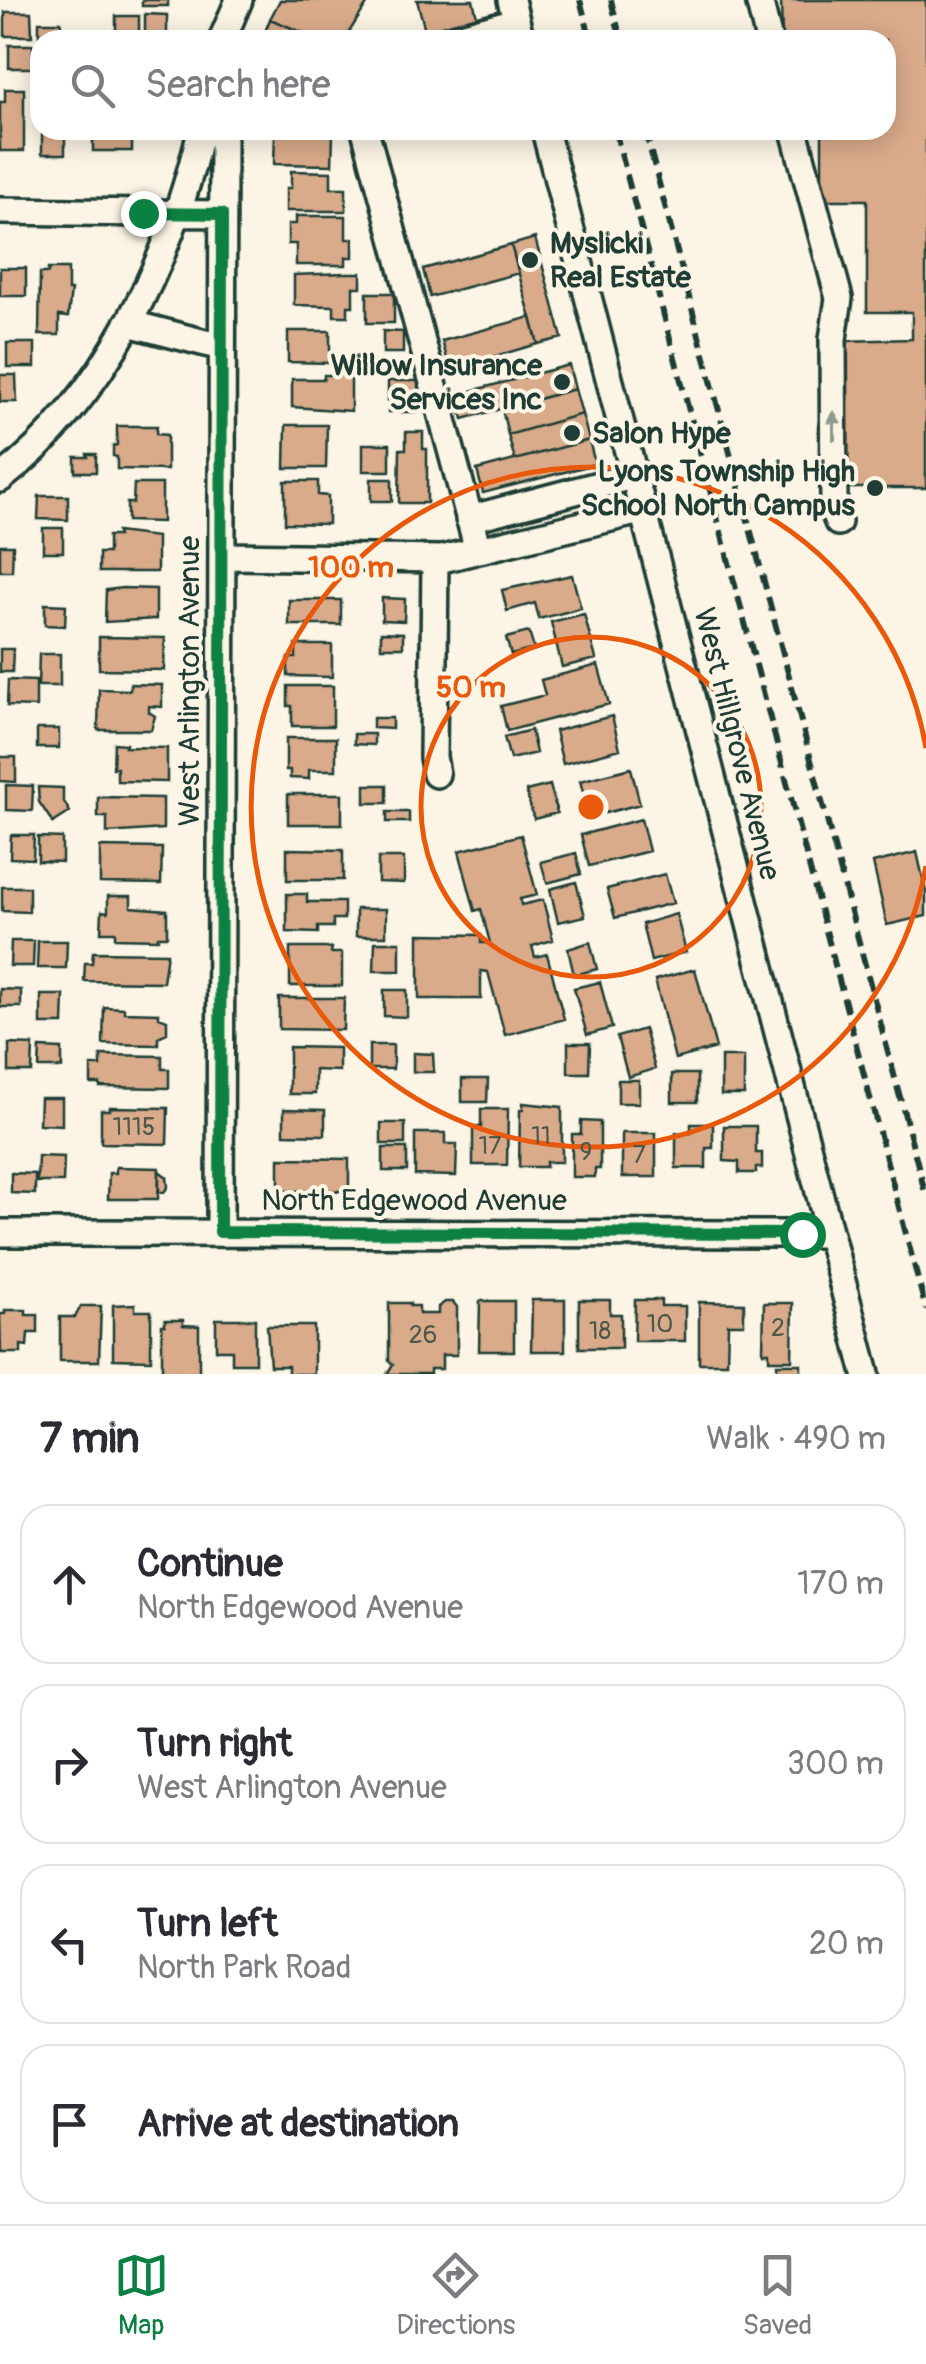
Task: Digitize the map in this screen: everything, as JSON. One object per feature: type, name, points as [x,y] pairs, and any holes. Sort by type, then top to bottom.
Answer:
[{"type":"street","points":[[224,30],[228,0]]},
{"type":"street","points":[[226,30],[240,0]]},
{"type":"street","points":[[758,0],[766,30]]},
{"type":"street","points":[[481,30],[516,20]]},
{"type":"street","points":[[0,479],[45,442],[103,367],[177,214],[198,140]]},
{"type":"street","name":"West Arlington Avenue","points":[[220,1232],[223,140]]},
{"type":"street","points":[[369,140],[478,550]]},
{"type":"street","name":"West Hillgrove Avenue","points":[[548,140],[866,1374]]},
{"type":"street","points":[[797,140],[839,298],[834,339],[834,512],[838,522]]},
{"type":"street","points":[[0,211],[222,214]]},
{"type":"street","points":[[128,322],[221,347]]},
{"type":"street","points":[[469,519],[636,475]]},
{"type":"street","points":[[222,556],[435,559],[644,510]]},
{"type":"street","points":[[435,559],[436,774]]},
{"type":"street","name":"North Edgewood Avenue","points":[[0,1233],[828,1234]]},
{"type":"building","points":[[142,0],[168,0],[168,6],[142,6]]},
{"type":"building","points":[[280,0],[364,0],[367,4],[350,30],[297,30],[270,19]]},
{"type":"building","points":[[417,0],[473,0],[478,21],[425,30]]},
{"type":"building","points":[[781,0],[926,0],[926,488],[844,488],[844,341],[912,339],[912,312],[867,312],[867,200],[822,200],[822,140],[896,140],[896,30],[782,30]]},
{"type":"building","points":[[5,12],[31,12],[30,36],[5,36]]},
{"type":"building","points":[[145,14],[167,15],[167,30],[145,30]]},
{"type":"building","points":[[116,16],[139,16],[139,30],[116,30]]},
{"type":"building","points":[[270,19],[297,30],[266,30]]},
{"type":"building","points":[[39,22],[61,22],[61,30],[39,30]]},
{"type":"building","points":[[9,45],[30,45],[30,68],[9,68]]},
{"type":"building","points":[[5,89],[24,89],[24,151],[0,151],[0,102],[5,102]]},
{"type":"building","points":[[42,140],[65,140],[65,154],[42,154]]},
{"type":"building","points":[[93,140],[132,140],[132,151],[93,151]]},
{"type":"building","points":[[275,140],[333,140],[332,165],[274,164]]},
{"type":"building","points":[[291,171],[331,172],[331,188],[346,188],[346,211],[286,211]]},
{"type":"building","points":[[296,216],[346,216],[346,239],[353,239],[353,257],[346,257],[346,265],[296,265],[296,244],[288,244],[288,224],[296,224]]},
{"type":"building","points":[[535,238],[562,338],[538,344],[511,245]]},
{"type":"building","points":[[511,245],[519,273],[430,297],[423,269]]},
{"type":"building","points":[[0,268],[26,268],[26,296],[0,296]]},
{"type":"building","points":[[48,269],[68,269],[68,317],[59,316],[59,335],[39,335],[40,273],[48,273]]},
{"type":"building","points":[[361,273],[361,287],[353,287],[353,306],[348,306],[348,316],[334,316],[334,306],[294,305],[294,275]]},
{"type":"building","points":[[367,293],[394,293],[394,323],[367,323]]},
{"type":"building","points":[[531,317],[538,344],[450,369],[442,341]]},
{"type":"building","points":[[288,331],[330,331],[330,363],[288,362]]},
{"type":"building","points":[[383,331],[403,332],[403,353],[383,353]]},
{"type":"building","points":[[7,343],[35,343],[35,367],[7,367]]},
{"type":"building","points":[[569,365],[575,389],[463,419],[456,395]]},
{"type":"building","points":[[0,375],[16,375],[17,402],[0,402]]},
{"type":"building","points":[[324,375],[351,375],[351,411],[292,407],[292,379],[324,379]]},
{"type":"building","points":[[388,381],[418,381],[418,412],[388,412]]},
{"type":"building","points":[[575,389],[582,414],[508,435],[502,409]]},
{"type":"building","points":[[582,414],[589,440],[515,460],[508,435]]},
{"type":"building","points":[[286,425],[327,425],[326,468],[285,468]]},
{"type":"building","points":[[117,426],[157,426],[156,434],[167,435],[167,470],[117,469],[113,446],[117,445]]},
{"type":"building","points":[[406,432],[423,432],[423,449],[427,449],[427,503],[399,503],[400,449],[406,449]]},
{"type":"building","points":[[589,440],[595,464],[483,493],[477,470]]},
{"type":"building","points":[[363,444],[390,444],[390,471],[363,471]]},
{"type":"building","points":[[87,454],[96,454],[96,472],[75,472],[75,457],[88,457]]},
{"type":"building","points":[[371,479],[392,479],[392,501],[371,501]]},
{"type":"building","points":[[285,481],[318,481],[318,495],[328,496],[328,524],[285,523]]},
{"type":"building","points":[[134,484],[162,484],[162,522],[127,521],[127,503],[133,503]]},
{"type":"building","points":[[39,496],[68,496],[68,520],[38,519]]},
{"type":"building","points":[[43,528],[63,528],[63,552],[43,552]]},
{"type":"building","points":[[117,532],[157,537],[157,572],[99,572],[99,553],[108,553],[108,536],[118,536]]},
{"type":"building","points":[[0,545],[13,545],[12,571],[0,571]]},
{"type":"building","points":[[572,575],[581,608],[539,619],[535,603],[507,611],[502,590]]},
{"type":"building","points":[[156,589],[156,619],[105,622],[106,590]]},
{"type":"building","points":[[382,598],[405,599],[404,621],[382,620]]},
{"type":"building","points":[[289,600],[341,600],[341,625],[289,625]]},
{"type":"building","points":[[45,604],[66,605],[65,626],[45,625]]},
{"type":"building","points":[[584,614],[596,659],[562,667],[551,622]]},
{"type":"building","points":[[381,632],[403,633],[403,647],[381,647]]},
{"type":"building","points":[[529,632],[534,649],[511,655],[506,638]]},
{"type":"building","points":[[99,637],[165,638],[164,670],[99,669]]},
{"type":"building","points":[[296,645],[332,645],[332,677],[288,676],[288,658],[296,658]]},
{"type":"building","points":[[0,649],[13,649],[12,672],[0,672]]},
{"type":"building","points":[[39,654],[60,654],[60,686],[38,686]]},
{"type":"building","points":[[598,665],[609,704],[507,731],[501,706],[545,695],[541,680]]},
{"type":"building","points":[[8,680],[36,681],[36,707],[7,706]]},
{"type":"building","points":[[130,684],[162,685],[162,707],[149,706],[149,712],[155,716],[151,730],[98,730],[99,689],[130,690]]},
{"type":"building","points":[[288,686],[333,686],[333,726],[292,726]]},
{"type":"building","points":[[612,716],[620,749],[563,764],[555,731]]},
{"type":"building","points":[[373,718],[392,718],[392,729],[373,728]]},
{"type":"building","points":[[37,729],[59,729],[59,748],[37,748]]},
{"type":"building","points":[[531,730],[536,753],[510,759],[504,737]]},
{"type":"building","points":[[354,734],[374,734],[374,745],[354,744]]},
{"type":"building","points":[[286,738],[336,738],[336,770],[309,770],[309,779],[290,778],[290,770],[286,770]]},
{"type":"building","points":[[114,743],[167,748],[167,782],[117,781]]},
{"type":"building","points":[[0,757],[16,757],[16,782],[0,781]]},
{"type":"building","points":[[631,768],[640,804],[590,817],[580,781]]},
{"type":"building","points":[[6,785],[33,786],[32,811],[6,810]]},
{"type":"building","points":[[365,785],[387,785],[387,803],[365,803]]},
{"type":"building","points":[[550,785],[557,813],[534,819],[526,791]]},
{"type":"building","points":[[38,787],[63,788],[63,800],[70,812],[53,823],[39,802]]},
{"type":"building","points":[[288,794],[342,794],[342,824],[288,824]]},
{"type":"building","points":[[98,797],[163,798],[163,829],[107,833],[107,817],[98,817]]},
{"type":"building","points":[[387,812],[409,812],[409,822],[387,822]]},
{"type":"building","points":[[641,819],[649,851],[589,866],[581,835]]},
{"type":"building","points":[[11,835],[34,835],[33,859],[10,858]]},
{"type":"building","points":[[521,835],[537,895],[520,899],[521,905],[543,900],[553,940],[532,946],[535,957],[547,954],[564,1019],[505,1035],[488,972],[481,971],[481,999],[419,999],[419,934],[481,935],[481,943],[490,943],[481,909],[475,911],[459,851]]},
{"type":"building","points":[[38,837],[62,838],[62,862],[38,861]]},
{"type":"building","points":[[100,847],[162,848],[161,884],[100,883]]},
{"type":"building","points":[[287,849],[343,850],[343,880],[287,880]]},
{"type":"building","points":[[917,852],[926,892],[926,916],[887,925],[873,863]]},
{"type":"building","points":[[576,853],[581,874],[547,883],[541,862]]},
{"type":"building","points":[[378,858],[404,858],[404,883],[378,882]]},
{"type":"building","points":[[665,874],[673,903],[615,918],[607,889]]},
{"type":"building","points":[[576,882],[585,916],[558,922],[550,889]]},
{"type":"building","points":[[2,887],[29,887],[29,912],[2,911]]},
{"type":"building","points":[[287,894],[307,894],[307,902],[344,902],[344,919],[333,919],[333,927],[318,927],[318,933],[287,932]]},
{"type":"building","points":[[108,896],[131,896],[131,907],[167,910],[167,936],[115,938],[115,932],[101,932],[102,911],[108,912]]},
{"type":"building","points":[[356,909],[386,909],[386,936],[356,936]]},
{"type":"building","points":[[676,914],[686,952],[651,961],[642,924]]},
{"type":"building","points":[[11,941],[34,941],[33,966],[10,966]]},
{"type":"building","points":[[38,941],[67,941],[66,968],[37,968]]},
{"type":"building","points":[[375,942],[400,942],[400,971],[374,971]]},
{"type":"building","points":[[590,942],[597,969],[574,975],[568,949]]},
{"type":"building","points":[[290,948],[332,948],[331,953],[342,953],[342,986],[290,986]]},
{"type":"building","points":[[93,952],[167,953],[163,982],[84,981],[85,963],[92,963]]},
{"type":"building","points":[[695,969],[716,1048],[675,1059],[655,980]]},
{"type":"building","points":[[600,982],[612,1028],[587,1035],[574,988]]},
{"type":"building","points":[[0,989],[21,990],[21,1007],[0,1007]]},
{"type":"building","points":[[384,990],[407,990],[407,1017],[384,1016]]},
{"type":"building","points":[[41,995],[64,995],[63,1024],[41,1024]]},
{"type":"building","points":[[279,998],[344,998],[343,1030],[279,1029]]},
{"type":"building","points":[[104,1007],[159,1013],[159,1017],[167,1020],[167,1033],[158,1037],[158,1045],[103,1044]]},
{"type":"building","points":[[644,1029],[655,1069],[628,1077],[617,1037]]},
{"type":"building","points":[[568,1043],[590,1043],[589,1073],[568,1073]]},
{"type":"building","points":[[9,1044],[33,1045],[32,1072],[9,1072]]},
{"type":"building","points":[[369,1045],[393,1045],[393,1069],[369,1069]]},
{"type":"building","points":[[289,1047],[339,1048],[339,1071],[315,1070],[315,1094],[289,1094]]},
{"type":"building","points":[[40,1048],[62,1049],[62,1068],[39,1068]]},
{"type":"building","points":[[413,1053],[433,1054],[434,1072],[413,1072]]},
{"type":"building","points":[[101,1055],[162,1056],[162,1069],[169,1069],[169,1088],[91,1084],[91,1066],[101,1066]]},
{"type":"building","points":[[721,1057],[744,1057],[744,1095],[721,1095]]},
{"type":"building","points":[[672,1074],[697,1074],[697,1102],[672,1102]]},
{"type":"building","points":[[462,1079],[488,1079],[487,1102],[462,1102]]},
{"type":"building","points":[[618,1080],[639,1080],[639,1103],[618,1103]]},
{"type":"building","points":[[40,1098],[62,1098],[62,1125],[39,1124]]},
{"type":"building","points":[[523,1103],[562,1107],[562,1162],[546,1162],[546,1167],[519,1167]]},
{"type":"building","points":[[168,1108],[167,1144],[101,1143],[101,1110]]},
{"type":"building","points":[[284,1109],[325,1110],[325,1135],[284,1134]]},
{"type":"building","points":[[481,1109],[508,1109],[507,1165],[473,1165],[473,1127],[481,1127]]},
{"type":"building","points":[[581,1121],[600,1122],[600,1169],[595,1169],[595,1177],[572,1177],[572,1134],[581,1134]]},
{"type":"building","points":[[381,1123],[405,1123],[405,1144],[381,1144]]},
{"type":"building","points":[[691,1124],[713,1124],[713,1148],[706,1148],[706,1168],[676,1168],[676,1133],[691,1133]]},
{"type":"building","points":[[724,1126],[756,1126],[756,1153],[762,1153],[762,1168],[756,1167],[756,1173],[739,1173],[739,1162],[724,1161]]},
{"type":"building","points":[[415,1133],[445,1133],[445,1144],[457,1144],[456,1176],[415,1175]]},
{"type":"building","points":[[622,1133],[656,1133],[656,1177],[622,1177]]},
{"type":"building","points":[[383,1148],[407,1148],[407,1171],[383,1171]]},
{"type":"building","points":[[38,1156],[64,1157],[63,1182],[37,1182]]},
{"type":"building","points":[[279,1158],[349,1159],[349,1191],[279,1191]]},
{"type":"building","points":[[116,1167],[159,1168],[158,1199],[108,1199],[109,1173],[116,1173]]},
{"type":"building","points":[[159,1171],[167,1177],[164,1192],[159,1192]]},
{"type":"building","points":[[11,1173],[35,1174],[35,1194],[11,1193]]},
{"type":"building","points":[[532,1300],[565,1300],[565,1351],[531,1351]]},
{"type":"building","points":[[579,1300],[610,1300],[610,1314],[621,1314],[621,1348],[579,1348]]},
{"type":"building","points":[[635,1300],[661,1300],[661,1306],[685,1306],[685,1341],[634,1341]]},
{"type":"building","points":[[480,1301],[514,1301],[514,1351],[479,1351]]},
{"type":"building","points":[[453,1302],[457,1307],[457,1355],[442,1355],[442,1369],[430,1369],[430,1374],[387,1374],[393,1364],[389,1361],[389,1303],[410,1303],[419,1306],[419,1314],[438,1314],[438,1307]]},
{"type":"building","points":[[699,1302],[744,1303],[744,1324],[728,1324],[727,1363],[699,1363]]},
{"type":"building","points":[[764,1303],[793,1303],[792,1360],[769,1360],[769,1352],[763,1352]]},
{"type":"building","points":[[135,1304],[135,1311],[151,1311],[151,1360],[113,1359],[113,1305]]},
{"type":"building","points":[[81,1306],[101,1306],[99,1361],[60,1361],[60,1317],[75,1317]]},
{"type":"building","points":[[5,1310],[26,1310],[26,1315],[38,1315],[38,1333],[28,1333],[27,1346],[21,1345],[21,1353],[1,1353],[0,1314],[5,1314]]},
{"type":"building","points":[[216,1319],[255,1319],[255,1363],[232,1363],[232,1350],[216,1350]]},
{"type":"building","points":[[165,1320],[183,1320],[183,1325],[199,1326],[199,1374],[162,1372]]},
{"type":"building","points":[[267,1326],[314,1326],[314,1374],[288,1374],[288,1366],[270,1366]]},
{"type":"building","points":[[777,1364],[801,1364],[801,1374],[777,1374]]},
{"type":"railway","points":[[580,0],[588,30]]},
{"type":"railway","points":[[611,0],[618,30]]},
{"type":"railway","points":[[618,140],[926,1310]]},
{"type":"railway","points":[[648,140],[926,1196]]},
{"type":"place","name":"Myslicki Real Estate","points":[[530,260]]},
{"type":"place","name":"Willow Insurance Services Inc","points":[[562,382]]},
{"type":"place","name":"Salon Hype","points":[[572,433]]},
{"type":"place","name":"Lyons Township High School North Campus","points":[[875,488]]},
{"type":"route","points":[[143,213],[222,214],[220,1232],[802,1234]]}]
